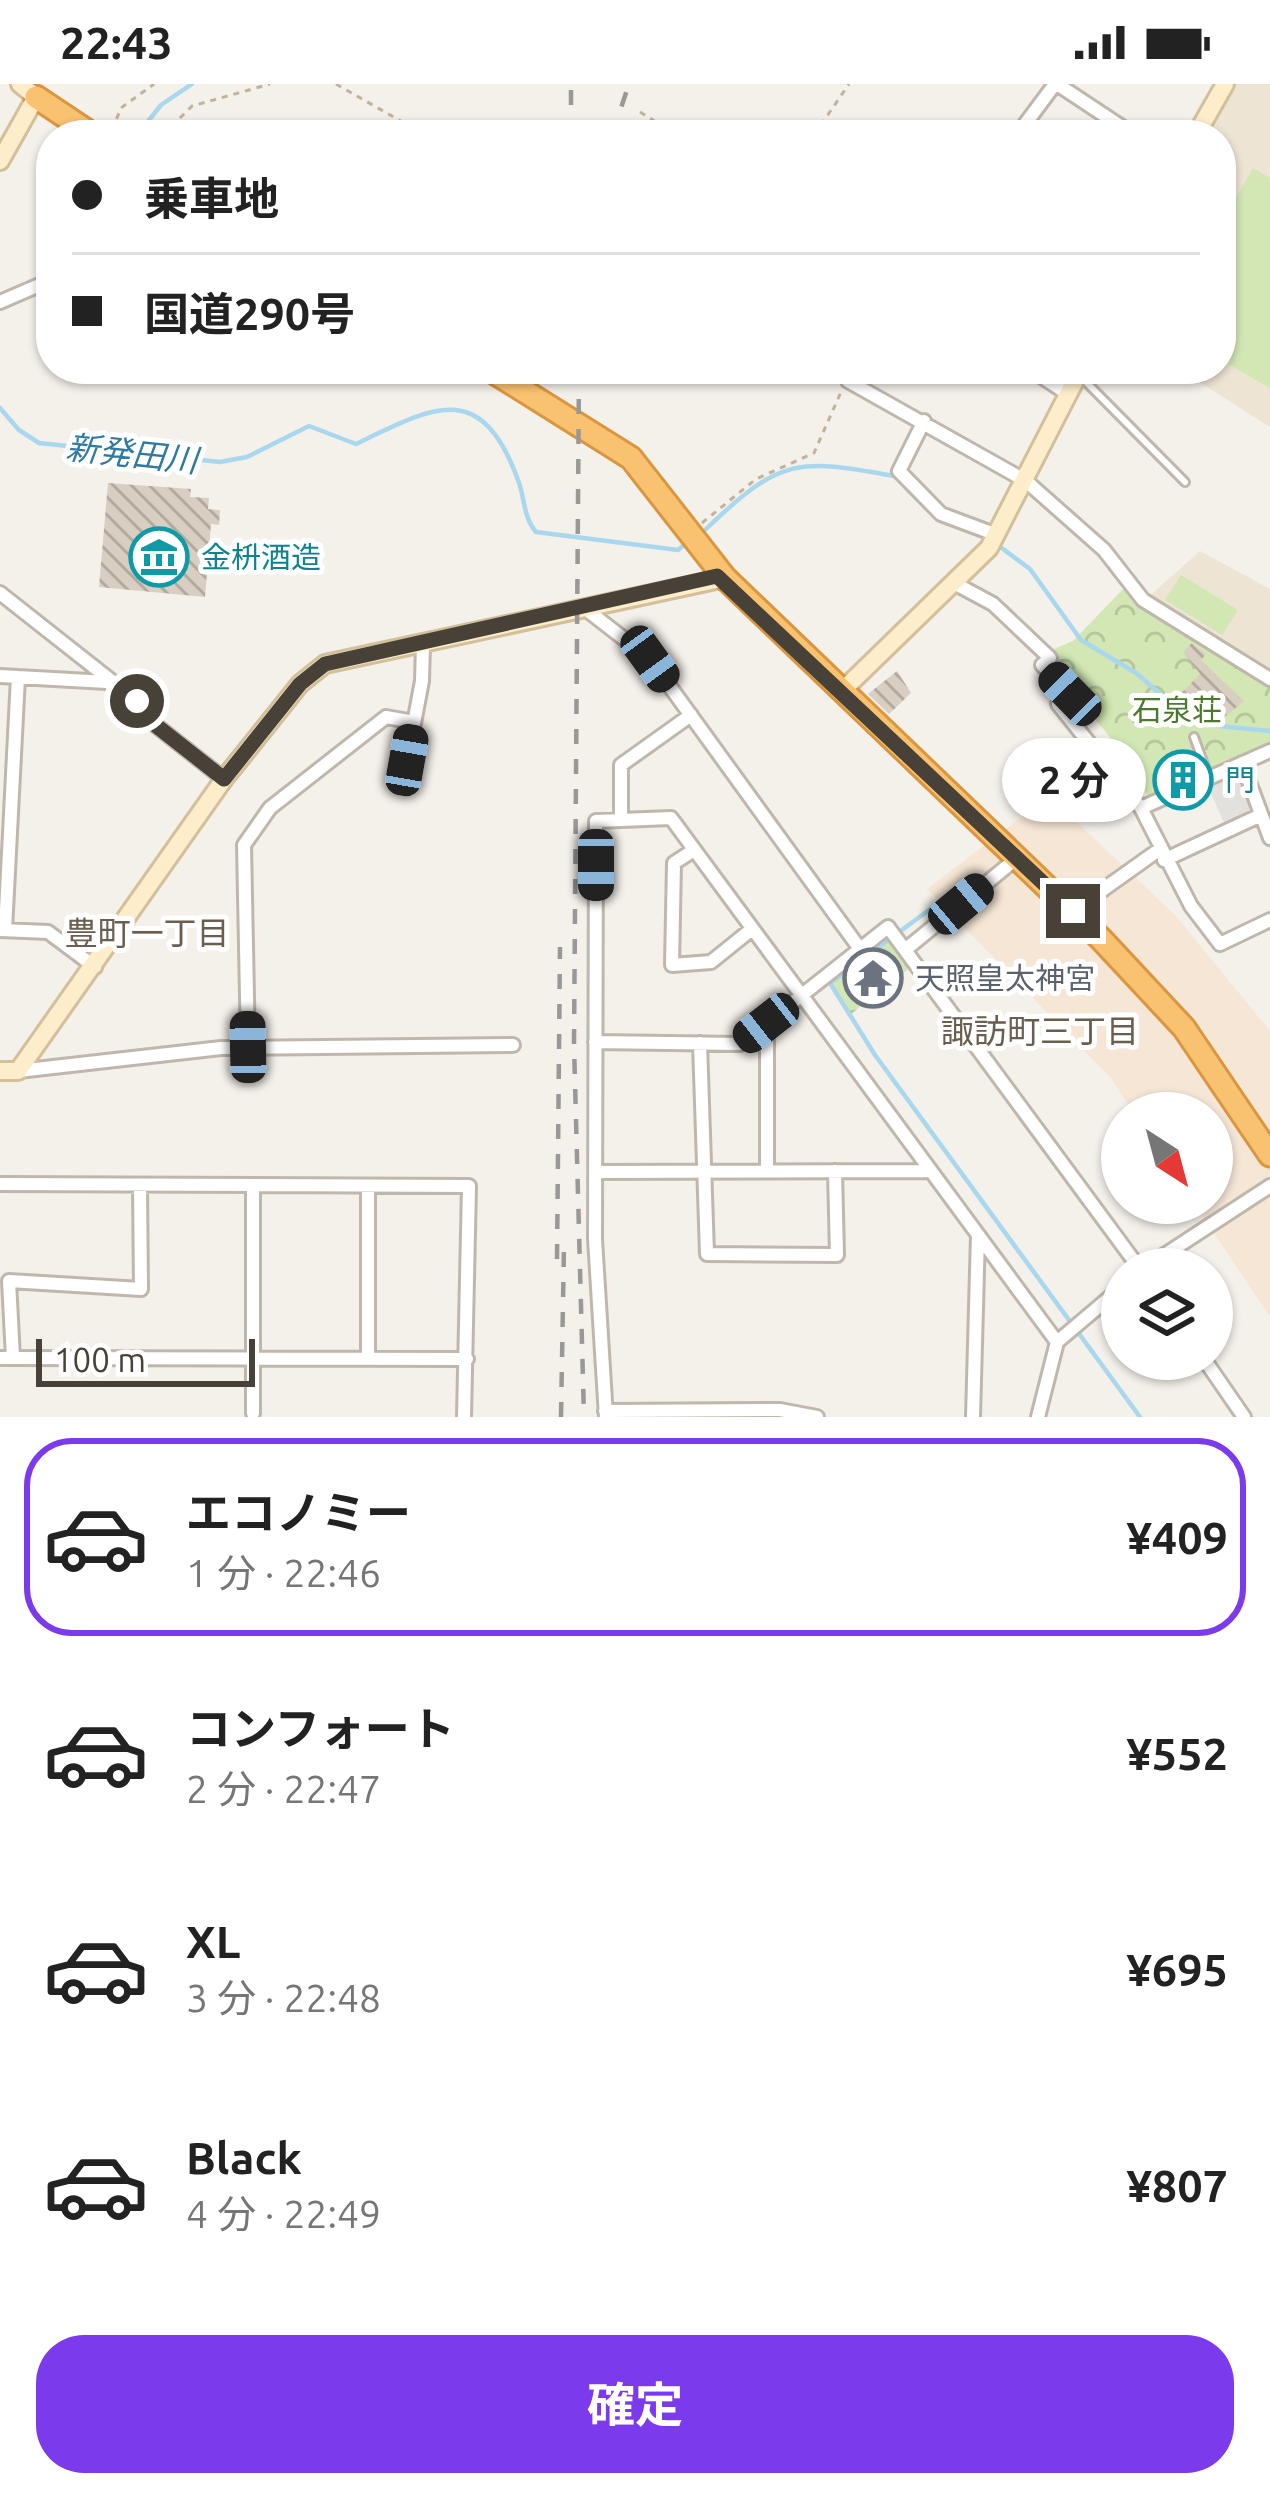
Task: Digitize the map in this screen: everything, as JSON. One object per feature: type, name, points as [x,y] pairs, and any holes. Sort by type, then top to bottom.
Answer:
[{"type":"highway","points":[[28,91],[71,120]]},
{"type":"highway","points":[[513,384],[631,458],[725,578],[1073,911],[1184,1028],[1270,1155]]},
{"type":"street","points":[[1028,120],[1056,84],[1111,120]]},
{"type":"street","points":[[1205,120],[1225,84]]},
{"type":"street","points":[[0,161],[28,91]]},
{"type":"street","points":[[0,302],[36,286]]},
{"type":"street","points":[[854,384],[1026,481],[1104,550],[1143,600],[1270,679]]},
{"type":"street","points":[[1053,384],[1068,394]]},
{"type":"street","points":[[843,690],[993,541],[1073,384]]},
{"type":"street","points":[[924,421],[899,471],[941,514],[993,541]]},
{"type":"street","points":[[9,1071],[95,967],[224,779],[300,684],[325,664],[717,576],[725,578]]},
{"type":"street","points":[[954,583],[993,604],[1050,658],[1042,665],[1070,694],[1058,704],[1141,808],[1162,855],[1220,944],[1270,920]]},
{"type":"street","points":[[0,592],[224,779]]},
{"type":"street","points":[[582,606],[650,659],[860,950]]},
{"type":"street","points":[[407,760],[423,645]]},
{"type":"street","points":[[0,676],[109,682]]},
{"type":"street","points":[[18,677],[3,930],[48,932],[95,967]]},
{"type":"street","points":[[621,820],[621,764],[691,715]]},
{"type":"street","points":[[248,1047],[244,845],[270,808],[386,717],[414,722]]},
{"type":"street","points":[[1141,808],[1270,751]]},
{"type":"street","points":[[1241,763],[1270,838]]},
{"type":"street","points":[[1073,911],[1162,855],[1261,815]]},
{"type":"street","points":[[817,1417],[780,1410],[605,1414],[595,1172],[596,821],[671,818],[1057,1342]]},
{"type":"street","points":[[694,850],[674,863],[673,965],[711,962],[752,928]]},
{"type":"street","points":[[905,950],[1017,858]]},
{"type":"street","points":[[595,1042],[740,1044],[888,928],[1126,1248]]},
{"type":"street","points":[[766,1023],[767,1172]]},
{"type":"street","points":[[700,1043],[706,1255],[837,1255],[835,1171]]},
{"type":"street","points":[[9,1071],[248,1047],[513,1045]]},
{"type":"street","points":[[595,1172],[930,1171]]},
{"type":"street","points":[[0,1184],[470,1186],[464,1417]]},
{"type":"street","points":[[140,1185],[141,1289],[9,1281],[7,1358],[467,1359]]},
{"type":"street","points":[[253,1186],[253,1414]]},
{"type":"street","points":[[1174,1248],[1270,1186]]},
{"type":"street","points":[[368,1187],[368,1357]]},
{"type":"street","points":[[973,1417],[978,1235]]},
{"type":"street","points":[[1038,1417],[1057,1342],[1101,1305]]},
{"type":"street","points":[[1218,1380],[1244,1417]]},
{"type":"lane","points":[[1091,384],[1185,482]]},
{"type":"lane","points":[[1194,736],[1209,778]]},
{"type":"path","points":[[116,120],[121,108],[154,84]]},
{"type":"path","points":[[177,120],[191,106],[270,84]]},
{"type":"path","points":[[337,84],[399,120]]},
{"type":"path","points":[[824,120],[849,84]]},
{"type":"path","points":[[640,112],[653,120]]},
{"type":"path","points":[[691,532],[756,479],[814,453],[847,384]]},
{"type":"shaded area","points":[[1234,84],[1270,84],[1270,427],[1203,384],[1236,384],[1236,120],[1215,120]]},
{"type":"shaded area","points":[[1200,551],[1270,589],[1270,678],[1144,601]]},
{"type":"shaded area","points":[[1237,771],[1256,814],[1226,827],[1207,785]]},
{"type":"shaded area","points":[[1049,796],[1175,915],[1270,1031],[1270,1317],[1233,1262],[1233,1248],[1224,1248],[1208,1224],[1233,1224],[1233,1092],[1120,1092],[927,889]]},
{"type":"green space","points":[[1253,168],[1270,178],[1270,388],[1236,369],[1236,198]]},
{"type":"green space","points":[[1181,575],[1238,610],[1222,635],[1165,600]]},
{"type":"green space","name":"石泉荘","points":[[1127,585],[1270,681],[1270,746],[1151,800],[1106,732],[1050,667],[1054,649],[1073,641]]},
{"type":"green space","points":[[887,936],[911,967],[851,1014],[826,981]]},
{"type":"building","name":"金枡酒造","points":[[108,483],[191,489],[190,497],[209,498],[208,509],[220,510],[219,525],[211,524],[205,597],[99,587]]},
{"type":"building","points":[[1192,643],[1206,654],[1201,660],[1244,701],[1226,716],[1204,690],[1166,726],[1157,718],[1200,674],[1183,652]]},
{"type":"building","points":[[897,671],[911,693],[889,714],[868,694]]},
{"type":"waterway","points":[[149,120],[161,105],[192,84]]},
{"type":"waterway","name":"新発田川","points":[[0,408],[19,430],[39,443],[220,462],[247,457],[309,426],[356,444],[431,412],[452,410],[471,414],[488,426],[504,448],[536,532],[678,550],[685,544]]},
{"type":"waterway","name":"新発田川","points":[[706,529],[753,488],[791,469],[834,467],[894,476],[903,483]]},
{"type":"waterway","name":"新発田川","points":[[932,513],[958,527]]},
{"type":"waterway","name":"新発田川","points":[[995,543],[1030,569],[1081,640],[1136,673],[1187,717],[1199,724],[1270,731]]},
{"type":"waterway","points":[[933,907],[830,983],[875,1055],[1140,1417]]},
{"type":"railway","points":[[571,84],[571,120]]},
{"type":"railway","points":[[617,120],[629,84]]},
{"type":"railway","points":[[579,384],[574,1045],[584,1417]]},
{"type":"railway","points":[[557,1259],[560,947]]},
{"type":"railway","points":[[561,1417],[564,1245]]},
{"type":"place","name":"金枡酒造","points":[[159,557]]},
{"type":"place","name":"門","points":[[1183,780]]},
{"type":"place","name":"天照皇太神宮","points":[[873,978]]},
{"type":"district","name":"豊町一丁目","points":[[147,932]]},
{"type":"district","name":"諏訪町三丁目","points":[[1040,1030]]},
{"type":"route","points":[[137,701],[149,720],[224,779],[300,684],[325,664],[717,576],[725,578],[1073,911]]}]
